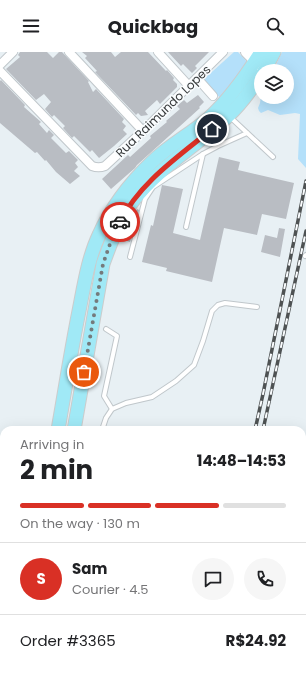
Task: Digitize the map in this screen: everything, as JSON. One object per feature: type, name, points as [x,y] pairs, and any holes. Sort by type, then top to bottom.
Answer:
[{"type":"main road","points":[[263,64],[274,52]]},
{"type":"main road","points":[[59,426],[74,337],[89,264],[98,236],[110,214],[127,189],[152,162],[164,151],[208,119],[222,106],[240,83],[254,72]]},
{"type":"main road","points":[[75,426],[103,264],[111,241],[125,213],[132,202],[148,184],[241,102],[254,79]]},
{"type":"main road","points":[[121,199],[121,205],[125,213]]},
{"type":"street","points":[[0,65],[13,52]]},
{"type":"street","points":[[69,52],[143,131]]},
{"type":"street","points":[[158,52],[189,86]]},
{"type":"street","name":"Rua Raimundo Lopes","points":[[0,71],[92,166],[101,168],[143,131],[223,52]]},
{"type":"street","points":[[246,52],[259,64]]},
{"type":"street","points":[[197,78],[213,96]]},
{"type":"lane","points":[[228,115],[273,157]]},
{"type":"lane","points":[[130,257],[145,199],[153,186],[203,154],[247,133]]},
{"type":"lane","points":[[186,226],[203,154]]},
{"type":"lane","points":[[103,426],[106,418],[112,409],[126,403],[152,397],[194,365],[212,311],[218,305],[225,303],[257,307]]},
{"type":"lane","points":[[106,329],[117,336],[104,396],[112,409]]},
{"type":"shaded area","points":[[234,52],[238,52],[249,64],[221,99],[203,80]]},
{"type":"shaded area","points":[[282,52],[306,52],[306,168],[298,159],[300,114],[295,113],[280,115],[268,110],[261,113],[258,108],[260,104],[294,104],[294,64],[276,64]]},
{"type":"building","points":[[20,52],[47,52],[53,58],[59,52],[62,52],[89,81],[88,82],[93,92],[96,89],[124,119],[122,122],[126,126],[123,130],[127,134],[99,158],[92,150],[90,152],[74,136],[72,138],[63,128],[65,126],[54,115],[52,117],[45,109],[51,102],[44,94],[36,100],[6,69],[20,57],[18,55]]},
{"type":"building","points":[[82,52],[111,52],[115,57],[121,52],[148,52],[174,78],[173,80],[177,84],[177,87],[160,104],[157,100],[145,111],[148,115],[141,116],[138,113],[136,115],[95,72],[97,71],[85,58],[87,56]]},
{"type":"building","points":[[168,52],[209,52],[195,66],[197,68],[192,73],[183,64],[181,66]]},
{"type":"building","points":[[1,80],[25,105],[24,107],[41,122],[39,124],[47,133],[49,130],[54,135],[51,138],[66,153],[69,151],[78,160],[75,163],[78,167],[74,171],[80,176],[70,184],[37,152],[35,153],[0,123]]},
{"type":"building","points":[[198,95],[204,102],[199,107],[200,108],[111,189],[102,179],[128,155],[130,157],[151,138],[150,136],[180,109],[177,106],[184,100],[187,103]]},
{"type":"building","points":[[219,157],[240,162],[238,170],[294,183],[286,219],[262,214],[257,235],[224,228],[212,282],[166,271],[167,268],[142,262],[151,225],[153,226],[162,185],[183,189],[173,233],[200,240]]},
{"type":"building","points":[[137,209],[139,210],[130,242],[127,241],[134,214]]},
{"type":"building","points":[[279,228],[285,229],[280,257],[261,252],[265,235],[277,238]]},
{"type":"railway","points":[[256,426],[306,181]]},
{"type":"railway","points":[[264,426],[306,231]]},
{"type":"way so far","points":[[84,372],[103,264],[111,241],[120,222]]},
{"type":"route","points":[[120,222],[132,202],[141,191],[172,162],[212,129]]}]
